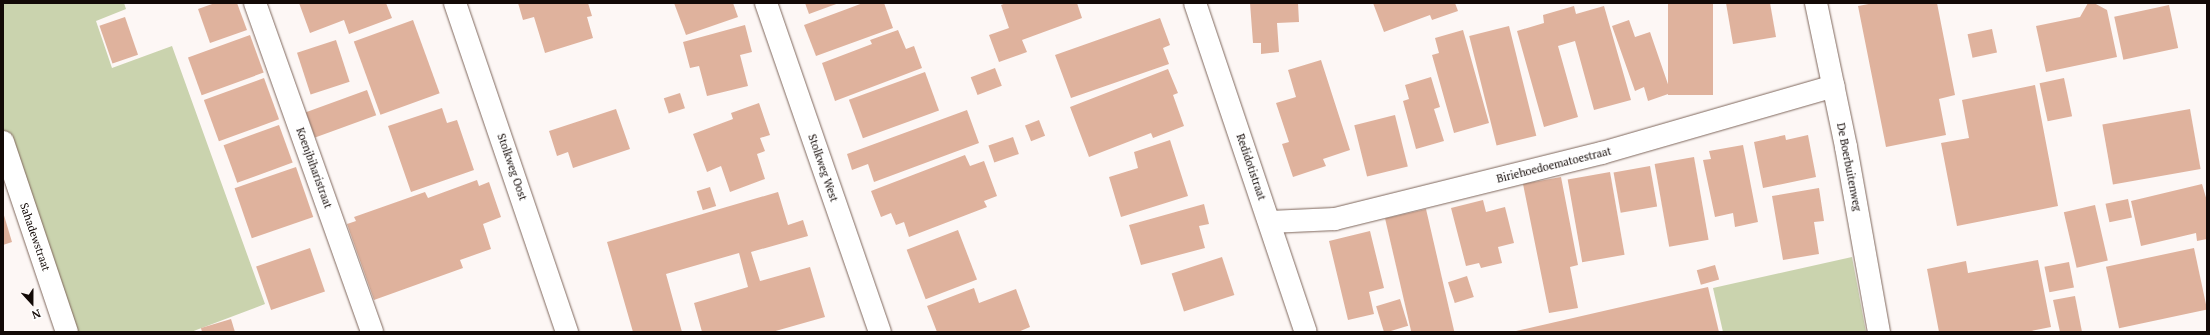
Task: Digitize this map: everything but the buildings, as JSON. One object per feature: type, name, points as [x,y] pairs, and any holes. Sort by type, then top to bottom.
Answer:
[{"type":"street","name":"Koenjbiharistraat","points":[[255,3],[372,332]]},
{"type":"street","name":"Stolkweg Oost","points":[[454,3],[567,332]]},
{"type":"street","name":"Stolkweg West","points":[[766,3],[880,332]]},
{"type":"street","name":"Redidotistraat","points":[[1195,3],[1306,332]]},
{"type":"street","name":"De Boerbuitenweg","points":[[1816,3],[1834,86],[1879,332]]},
{"type":"street","name":"Biriehoedoematoestraat","points":[[1270,222],[1335,219],[1602,153],[1834,86]]},
{"type":"street","name":"Sahadewstraat","points":[[3,142],[67,332]]},
{"type":"green space","points":[[3,3],[124,3],[126,9],[96,21],[112,68],[172,46],[265,304],[191,332],[75,332],[3,128]]},
{"type":"green space","points":[[1852,257],[1866,332],[1723,332],[1713,288]]}]
